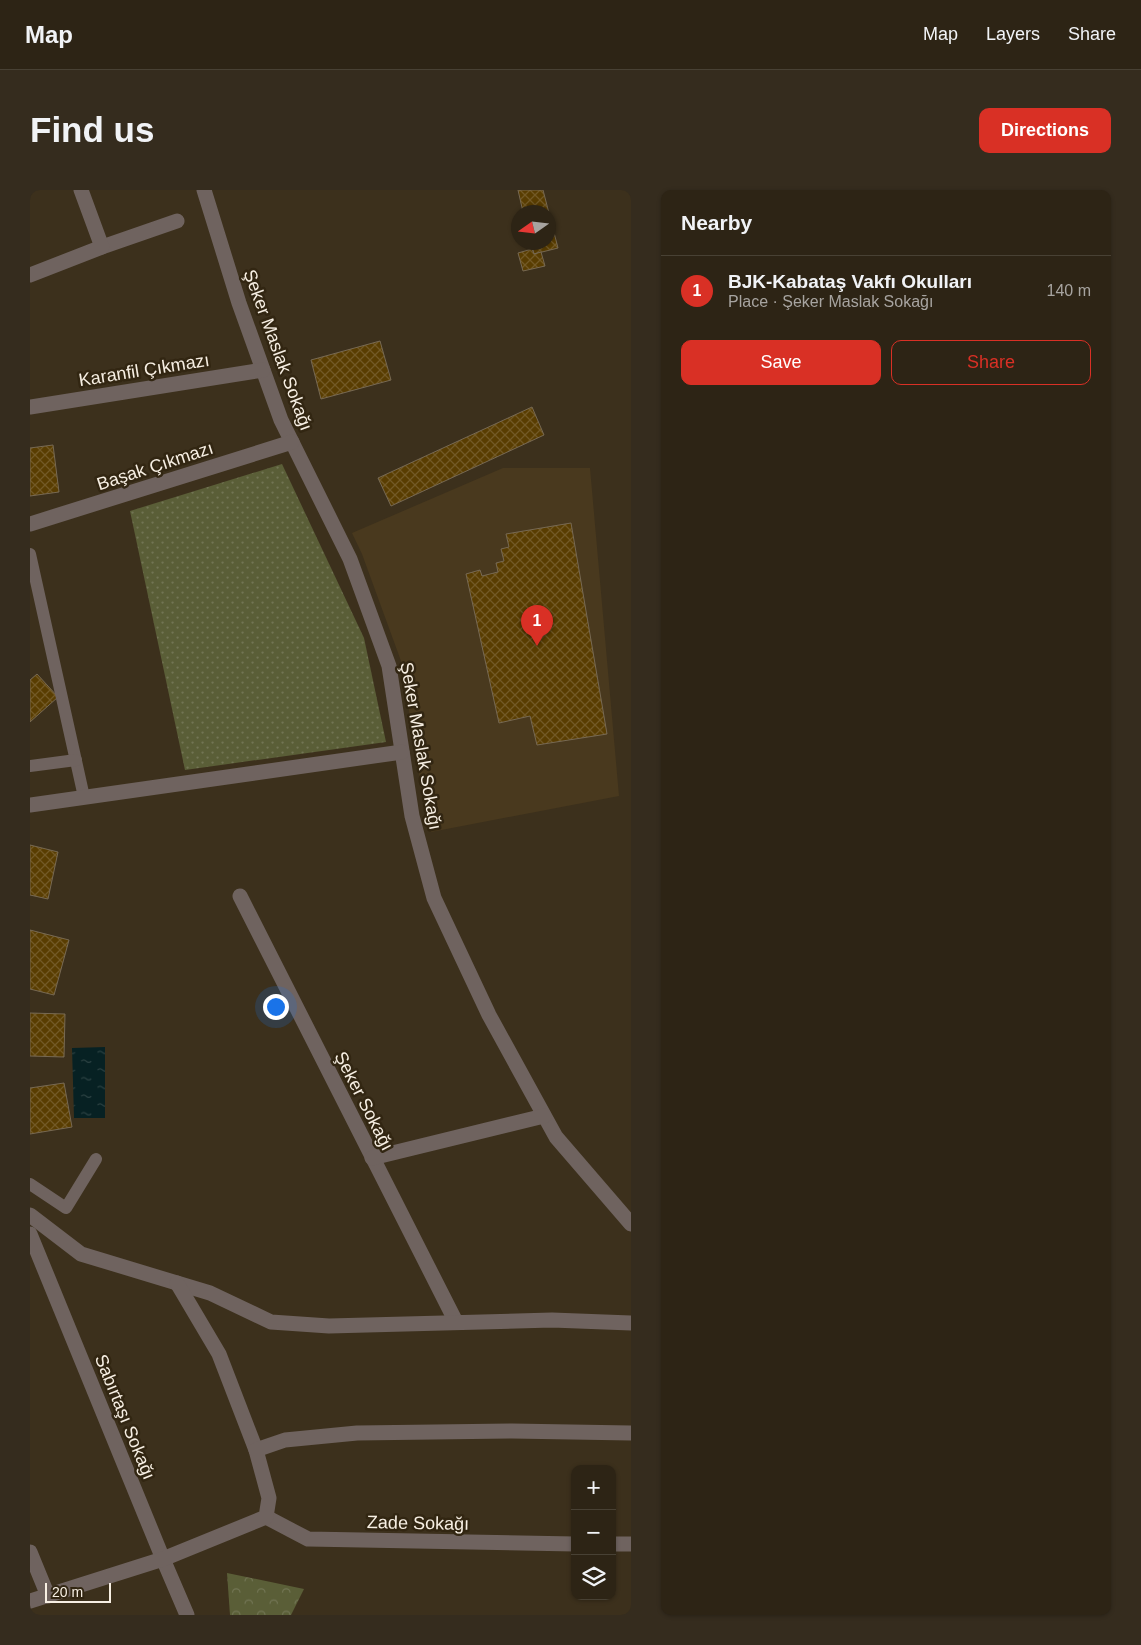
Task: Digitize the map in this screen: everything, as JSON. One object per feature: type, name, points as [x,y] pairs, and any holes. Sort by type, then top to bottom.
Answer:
[{"type":"street","points":[[81,190],[102,247]]},
{"type":"street","name":"Şeker Maslak Sokağı","points":[[204,190],[239,303],[281,420],[350,559],[389,666],[412,816],[434,898],[489,1015],[556,1137],[631,1224]]},
{"type":"street","points":[[30,275],[177,221]]},
{"type":"street","name":"Karanfil Çıkmazı","points":[[30,407],[263,370]]},
{"type":"street","name":"Başak Çıkmazı","points":[[30,524],[292,442]]},
{"type":"street","points":[[30,805],[402,752]]},
{"type":"street","name":"Şeker Sokağı","points":[[240,896],[456,1322]]},
{"type":"street","points":[[372,1158],[544,1116]]},
{"type":"street","points":[[30,1215],[81,1254],[210,1293],[271,1322],[329,1326],[552,1320],[631,1323]]},
{"type":"street","name":"Sabırtaşı Sokağı","points":[[30,1234],[187,1615]]},
{"type":"street","points":[[30,1601],[163,1559],[266,1517],[269,1498],[256,1450],[219,1354],[177,1283]]},
{"type":"street","points":[[256,1450],[286,1440],[357,1433],[512,1431],[631,1433]]},
{"type":"street","name":"Zade Sokağı","points":[[266,1517],[308,1539],[571,1544]]},
{"type":"street","points":[[616,1544],[631,1544]]},
{"type":"street","points":[[30,1552],[48,1596]]},
{"type":"lane","points":[[30,554],[84,796]]},
{"type":"lane","points":[[30,766],[76,760]]},
{"type":"lane","points":[[30,1184],[66,1208],[96,1159]]},
{"type":"shaded area","points":[[503,468],[590,468],[619,796],[431,832],[425,811],[401,661],[362,554],[352,533]]},
{"type":"green space","points":[[282,464],[364,638],[386,742],[185,770],[130,511]]},
{"type":"green space","points":[[227,1573],[304,1589],[291,1615],[230,1615]]},
{"type":"water","points":[[105,1047],[105,1118],[74,1118],[72,1048]]},
{"type":"building","points":[[518,190],[543,190],[547,205],[521,205]]},
{"type":"building","points":[[528,250],[532,250],[534,254],[541,252],[545,266],[523,271],[518,253]]},
{"type":"building","points":[[533,250],[550,250],[534,254]]},
{"type":"building","points":[[380,341],[391,380],[321,399],[311,360]]},
{"type":"building","points":[[532,407],[544,435],[391,506],[378,478]]},
{"type":"building","points":[[53,445],[59,492],[30,496],[30,448]]},
{"type":"building","points":[[571,523],[607,734],[537,745],[530,716],[499,723],[466,574],[480,570],[482,576],[498,572],[496,563],[504,561],[501,549],[509,547],[506,534]]},
{"type":"building","points":[[37,674],[58,697],[30,722],[30,680]]},
{"type":"building","points":[[30,845],[58,852],[48,899],[30,895]]},
{"type":"building","points":[[30,930],[69,940],[54,995],[30,989]]},
{"type":"building","points":[[30,1013],[65,1014],[64,1057],[30,1056]]},
{"type":"building","points":[[64,1083],[72,1127],[30,1134],[30,1088]]},
{"type":"place","name":"BJK-Kabataş Vakfı Okulları","points":[[537,646]]}]
